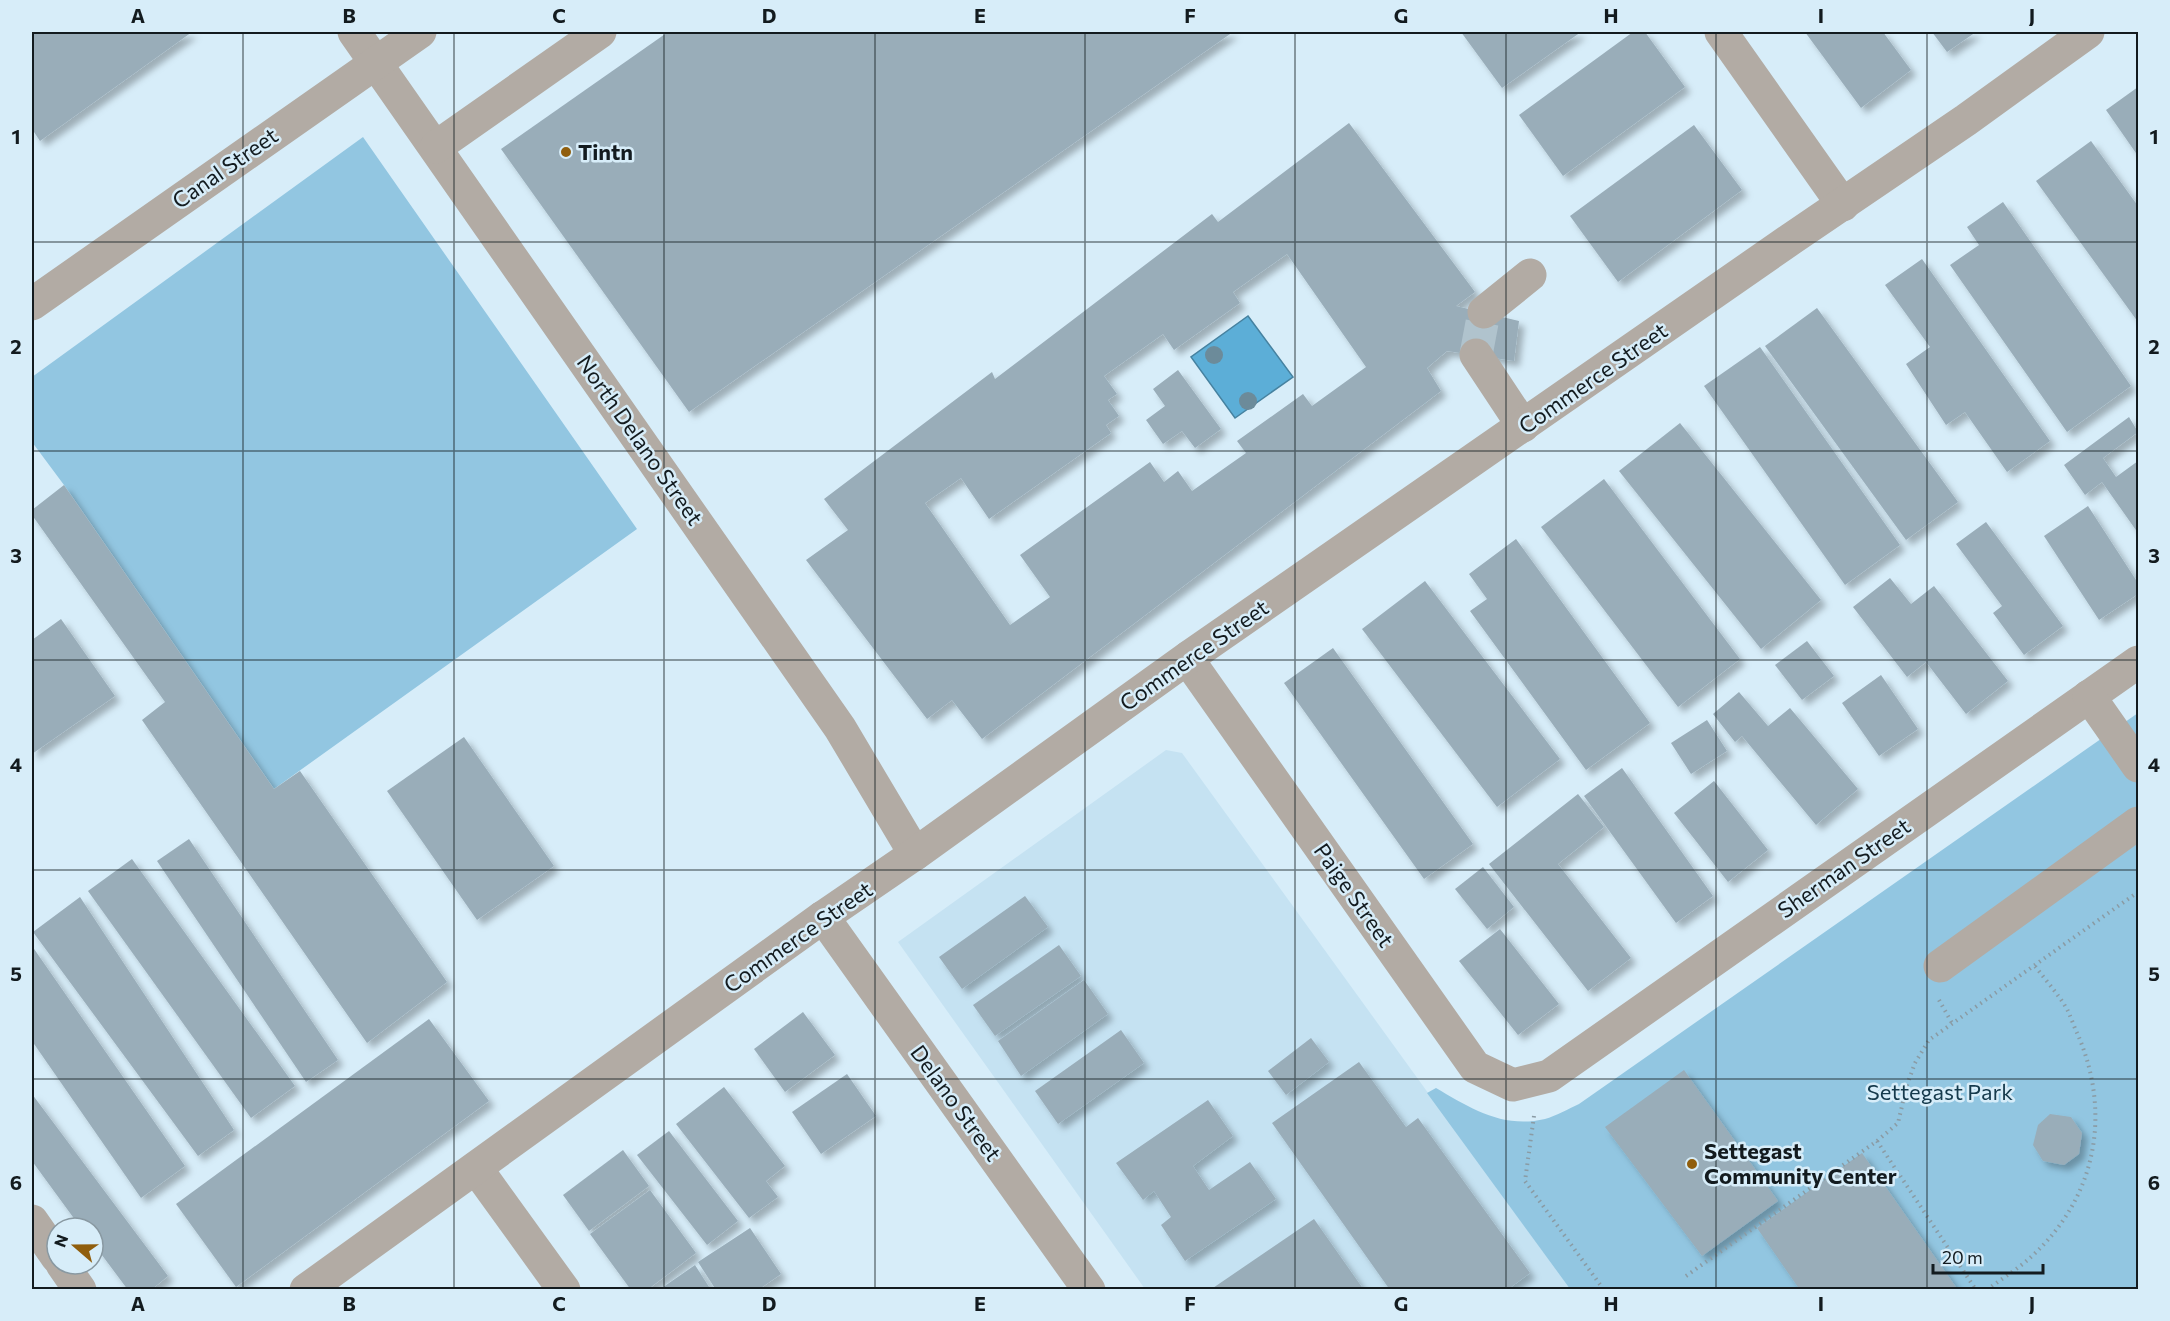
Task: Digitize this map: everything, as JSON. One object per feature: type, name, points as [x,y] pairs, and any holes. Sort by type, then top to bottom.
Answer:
[{"type":"street","name":"North Delano Street","points":[[354,32],[840,728],[915,854]]},
{"type":"street","name":"Canal Street","points":[[32,304],[420,32]]},
{"type":"street","points":[[436,147],[600,32]]},
{"type":"street","points":[[1721,32],[1843,205]]},
{"type":"street","name":"Commerce Street","points":[[306,1290],[1189,657],[1966,120],[2088,32]]},
{"type":"street","points":[[1484,312],[1530,275]]},
{"type":"street","points":[[1476,355],[1522,426]]},
{"type":"street","name":"Paige Street","points":[[1189,657],[1196,671],[1475,1067],[1513,1085],[1544,1077]]},
{"type":"street","name":"Sherman Street","points":[[1544,1077],[2139,662]]},
{"type":"street","points":[[2089,696],[2139,766]]},
{"type":"street","points":[[1941,966],[2139,823]]},
{"type":"street","name":"Delano Street","points":[[824,917],[1089,1290]]},
{"type":"street","points":[[476,1168],[564,1290]]},
{"type":"street","points":[[32,1221],[45,1240]]},
{"type":"street","points":[[70,1276],[80,1290]]},
{"type":"path","points":[[1686,1276],[1877,1142],[1898,1123],[1915,1063],[1929,1040],[2139,892]]},
{"type":"path","points":[[1987,1290],[2031,1257],[2064,1220],[2081,1189],[2091,1160],[2095,1126],[2095,1091],[2090,1068],[2067,1010],[2034,965]]},
{"type":"path","points":[[1938,998],[1952,1023]]},
{"type":"path","points":[[1544,1077],[1525,1181],[1604,1290]]},
{"type":"path","points":[[1877,1142],[1976,1290]]},
{"type":"shaded area","points":[[1248,316],[1293,377],[1235,418],[1191,357]]},
{"type":"shaded area","points":[[1166,750],[1182,753],[1570,1289],[1145,1289],[898,942]]},
{"type":"green space","points":[[363,137],[637,529],[274,789],[32,442],[32,377]]},
{"type":"green space","name":"Settegast Park","points":[[2138,713],[2138,1289],[1570,1289],[1427,1093],[1436,1088],[1488,1115],[1515,1121],[1545,1119],[1579,1104]]},
{"type":"building","points":[[32,32],[192,32],[40,141],[32,129]]},
{"type":"building","points":[[668,32],[1233,32],[689,412],[501,149]]},
{"type":"building","points":[[1461,32],[1581,32],[1502,88]]},
{"type":"building","points":[[1633,32],[1645,32],[1685,87],[1563,176],[1519,115]]},
{"type":"building","points":[[1805,32],[1883,32],[1911,70],[1861,108]]},
{"type":"building","points":[[1932,32],[1976,32],[1947,52]]},
{"type":"building","points":[[2138,87],[2138,156],[2106,110]]},
{"type":"building","points":[[1349,123],[1475,292],[1456,306],[1519,321],[1514,361],[1447,351],[1427,368],[1441,391],[982,739],[952,700],[927,719],[806,560],[848,530],[824,499],[992,372],[995,379],[1212,214],[1218,222]],"holes":[[[1287,254],[1366,367],[1312,406],[1303,394],[1237,441],[1246,453],[1192,491],[1178,471],[1164,482],[1150,462],[1020,555],[1050,597],[1010,625],[925,503],[961,478],[989,519],[1111,433],[1106,425],[1119,416],[1108,400],[1117,394],[1104,376],[1163,334],[1174,350],[1240,303],[1233,292]]]},
{"type":"building","points":[[1694,125],[1742,190],[1618,282],[1570,216]]},
{"type":"building","points":[[2091,141],[2138,206],[2138,322],[2036,181]]},
{"type":"building","points":[[2003,202],[2131,386],[2067,432],[1950,265],[1979,245],[1967,227]]},
{"type":"building","points":[[1922,259],[2050,441],[2007,472],[1965,412],[1946,425],[1906,364],[1930,347],[1885,285]]},
{"type":"building","points":[[1817,308],[1958,502],[1906,540],[1765,346]]},
{"type":"building","points":[[1760,347],[1900,545],[1845,585],[1704,386]]},
{"type":"building","points":[[1178,370],[1221,429],[1195,448],[1182,431],[1163,444],[1146,420],[1165,406],[1153,389]]},
{"type":"building","points":[[2129,417],[2138,432],[2103,458],[2116,477],[2138,461],[2138,533],[2102,482],[2085,495],[2064,465]]},
{"type":"building","points":[[1680,423],[1821,600],[1761,649],[1619,471]]},
{"type":"building","points":[[1604,479],[1740,659],[1678,707],[1541,527]]},
{"type":"building","points":[[64,485],[274,789],[300,771],[447,982],[367,1043],[142,720],[165,702],[32,515],[32,510]]},
{"type":"building","points":[[2088,506],[2138,583],[2138,594],[2099,620],[2044,536]]},
{"type":"building","points":[[1986,522],[2063,626],[2024,655],[1993,613],[2002,606],[1956,544]]},
{"type":"building","points":[[1516,539],[1650,723],[1586,770],[1470,611],[1487,599],[1469,574]]},
{"type":"building","points":[[1890,578],[1911,604],[1934,586],[2008,681],[1966,714],[1926,662],[1907,677],[1853,607]]},
{"type":"building","points":[[1425,581],[1560,759],[1497,807],[1362,629]]},
{"type":"building","points":[[61,619],[115,696],[32,754],[32,640]]},
{"type":"building","points":[[1807,641],[1834,676],[1802,700],[1775,665]]},
{"type":"building","points":[[1333,648],[1473,844],[1424,879],[1284,683]]},
{"type":"building","points":[[1881,675],[1918,729],[1879,756],[1842,703]]},
{"type":"building","points":[[1739,692],[1768,726],[1790,708],[1858,789],[1816,825],[1742,736],[1735,742],[1713,714]]},
{"type":"building","points":[[1707,720],[1727,751],[1691,774],[1671,743]]},
{"type":"building","points":[[464,737],[554,866],[477,920],[387,791]]},
{"type":"building","points":[[1622,768],[1713,896],[1676,923],[1584,796]]},
{"type":"building","points":[[1714,781],[1768,850],[1728,882],[1674,813]]},
{"type":"building","points":[[1578,794],[1604,827],[1558,864],[1631,958],[1588,991],[1489,864]]},
{"type":"building","points":[[189,839],[338,1060],[306,1082],[157,861]]},
{"type":"building","points":[[132,859],[295,1086],[251,1118],[88,891]]},
{"type":"building","points":[[1483,867],[1514,907],[1487,929],[1455,889]]},
{"type":"building","points":[[1025,896],[1048,927],[962,989],[939,957]]},
{"type":"building","points":[[80,897],[234,1130],[198,1156],[33,932]]},
{"type":"building","points":[[1500,929],[1559,1004],[1518,1035],[1459,961]]},
{"type":"building","points":[[1059,945],[1081,976],[995,1036],[973,1005]]},
{"type":"building","points":[[32,946],[185,1166],[141,1198],[32,1041]]},
{"type":"building","points":[[1084,980],[1108,1014],[1021,1076],[998,1041]]},
{"type":"building","points":[[803,1012],[835,1055],[785,1092],[754,1049]]},
{"type":"building","points":[[429,1019],[489,1101],[236,1287],[176,1204]]},
{"type":"building","points":[[1121,1030],[1144,1063],[1058,1124],[1035,1091]]},
{"type":"building","points":[[1311,1038],[1329,1062],[1286,1095],[1268,1071]]},
{"type":"building","points":[[1359,1062],[1406,1127],[1418,1118],[1530,1273],[1507,1290],[1390,1290],[1272,1123]]},
{"type":"building","name":"Settegast Community Center","points":[[1684,1070],[1778,1201],[1702,1256],[1605,1127]]},
{"type":"building","points":[[847,1074],[876,1116],[821,1154],[792,1112]]},
{"type":"building","points":[[724,1087],[785,1166],[766,1181],[778,1197],[749,1218],[676,1124]]},
{"type":"building","points":[[32,1094],[168,1276],[151,1290],[128,1290],[105,1259],[105,1216],[72,1216],[32,1161]]},
{"type":"building","points":[[1208,1100],[1233,1136],[1193,1166],[1209,1190],[1250,1162],[1276,1199],[1185,1261],[1161,1225],[1171,1217],[1154,1191],[1143,1200],[1116,1163]]},
{"type":"building","points":[[2050,1114],[2071,1117],[2082,1133],[2079,1154],[2064,1165],[2043,1161],[2033,1145],[2038,1125]]},
{"type":"building","points":[[669,1131],[738,1221],[707,1245],[637,1155]]},
{"type":"building","points":[[623,1150],[649,1186],[589,1231],[563,1195]]},
{"type":"building","points":[[1862,1153],[1958,1290],[1800,1290],[1757,1228]]},
{"type":"building","points":[[650,1190],[696,1253],[647,1290],[631,1290],[590,1234]]},
{"type":"building","points":[[1314,1219],[1364,1290],[1210,1290]]},
{"type":"building","points":[[750,1228],[781,1274],[758,1290],[749,1288],[746,1290],[716,1290],[698,1262]]},
{"type":"building","points":[[695,1265],[711,1290],[659,1290]]},
{"type":"tunnel","points":[[1476,355],[1484,312]]},
{"type":"place","name":"Tintn","points":[[566,152]]},
{"type":"place","name":"Settegast Community Center","points":[[1692,1164]]}]
